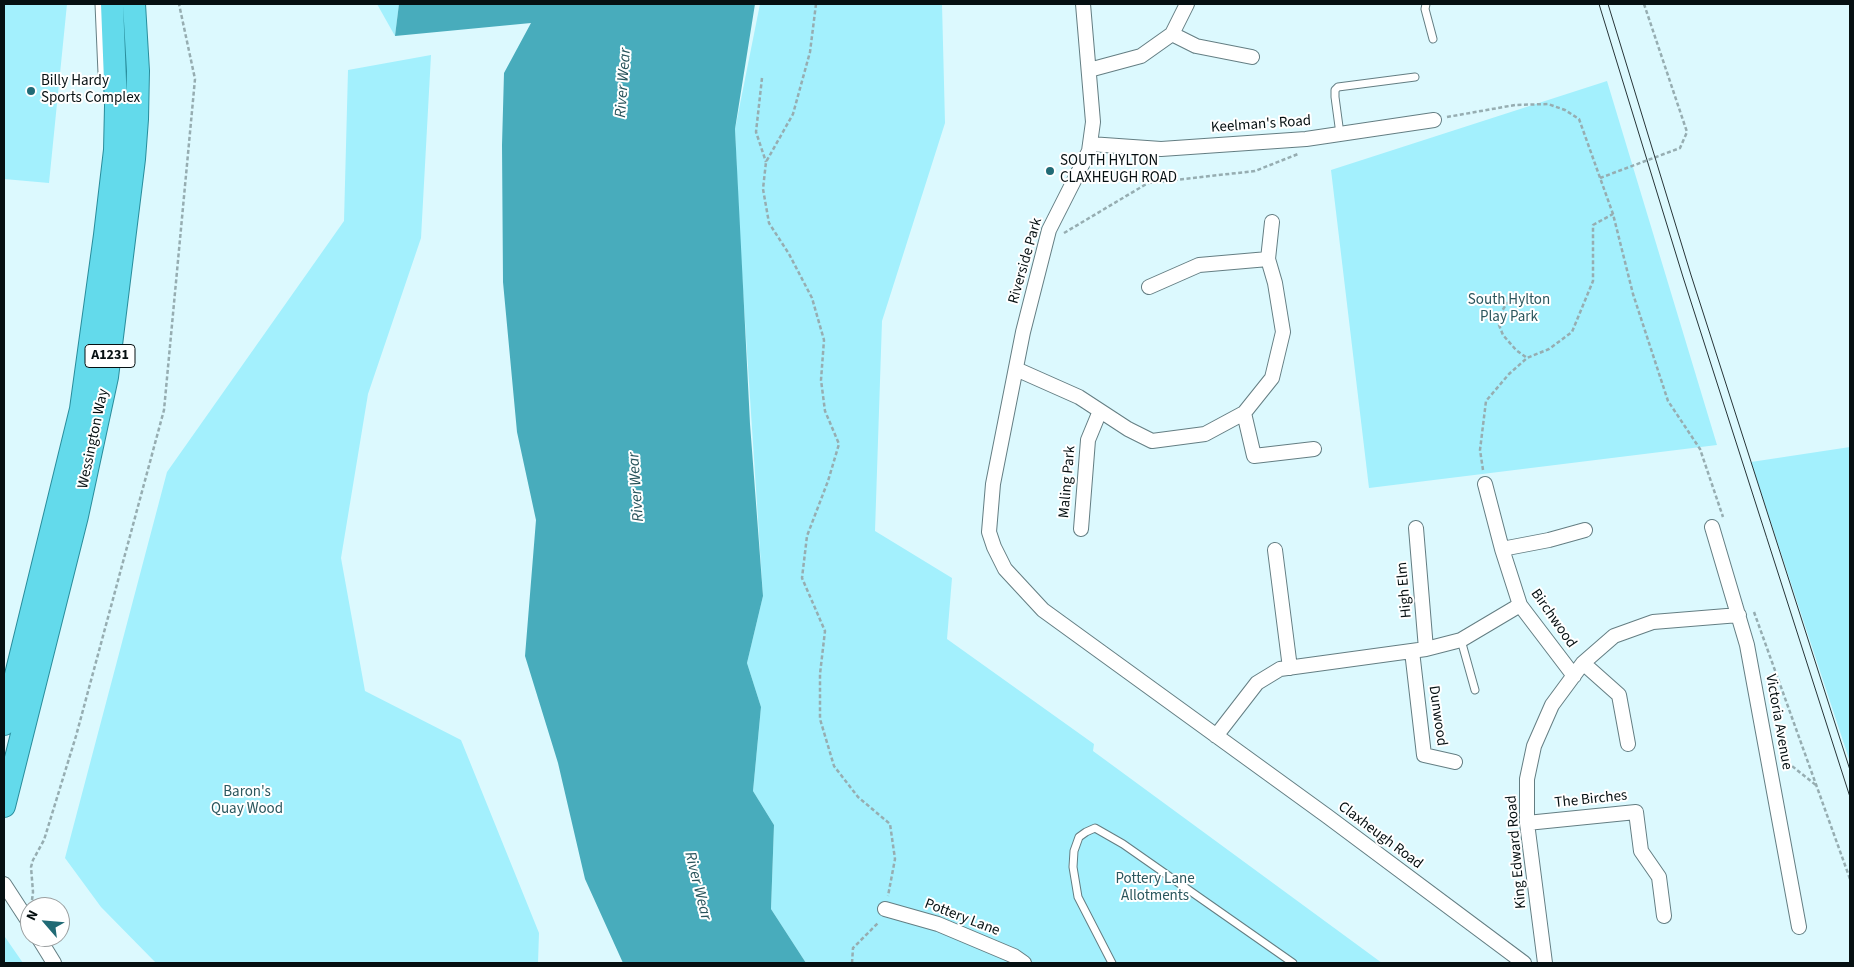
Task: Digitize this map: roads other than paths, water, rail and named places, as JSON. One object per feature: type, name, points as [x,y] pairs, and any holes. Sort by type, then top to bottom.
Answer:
[{"type":"highway","name":"Wessington Way","points":[[4,724],[81,409],[105,235],[114,150],[116,106],[112,4]]},
{"type":"highway","name":"Wessington Way","points":[[4,806],[79,508],[107,377],[130,197],[137,119],[138,71],[134,4]]},
{"type":"street","name":"Riverside Park","points":[[989,532],[994,484],[1023,332],[1048,230],[1089,151],[1093,122],[1083,4]]},
{"type":"street","points":[[1089,70],[1141,56],[1172,34],[1187,4]]},
{"type":"street","points":[[1172,34],[1196,46],[1252,57]]},
{"type":"street","name":"Keelman's Road","points":[[1090,144],[1161,149],[1306,139],[1434,120]]},
{"type":"street","points":[[1016,369],[1079,397],[1128,429],[1152,441],[1205,434],[1244,413],[1272,378],[1283,332],[1275,283],[1268,259],[1272,222]]},
{"type":"street","points":[[1149,287],[1199,264],[1268,259]]},
{"type":"street","name":"Maling Park","points":[[1080,529],[1088,440],[1100,411]]},
{"type":"street","points":[[1244,413],[1254,456],[1314,449]]},
{"type":"street","name":"Birchwood","points":[[1486,484],[1502,550],[1520,605],[1574,676]]},
{"type":"street","name":"Victoria Avenue","points":[[1718,525],[1738,615],[1748,645],[1799,927]]},
{"type":"street","name":"High Elm","points":[[1416,528],[1419,650]]},
{"type":"street","points":[[1502,550],[1585,530]]},
{"type":"street","name":"Claxheugh Road","points":[[989,532],[1005,568],[1043,610],[1328,816],[1524,963]]},
{"type":"street","points":[[1275,550],[1290,668]]},
{"type":"street","points":[[1216,736],[1257,683],[1280,669],[1419,650],[1461,640],[1520,605]]},
{"type":"street","name":"King Edward Road","points":[[1545,963],[1527,823],[1527,779],[1534,746],[1552,706],[1583,663],[1614,636],[1653,622],[1738,615]]},
{"type":"street","name":"Dunwood","points":[[1419,650],[1424,755],[1456,762]]},
{"type":"street","points":[[1583,663],[1619,695],[1628,744]]},
{"type":"street","name":"The Birches","points":[[1527,823],[1636,812],[1640,851],[1659,877],[1664,916]]},
{"type":"street","points":[[4,884],[20,909]]},
{"type":"street","name":"Pottery Lane","points":[[885,908],[938,924],[1014,956],[1024,963]]},
{"type":"street","points":[[44,947],[54,963]]},
{"type":"lane","points":[[99,4],[102,73],[116,106]]},
{"type":"lane","points":[[1426,4],[1425,8],[1432,39]]},
{"type":"lane","points":[[1340,134],[1335,97],[1335,90],[1338,87],[1415,77]]},
{"type":"lane","points":[[1461,640],[1475,690]]},
{"type":"lane","points":[[1112,963],[1078,897],[1073,867],[1074,851],[1078,837],[1095,828],[1123,844],[1293,963]]},
{"type":"water","name":"River Wear","points":[[399,4],[755,4],[735,129],[750,424],[763,596],[747,663],[761,707],[753,791],[774,825],[771,909],[806,963],[623,963],[585,879],[558,763],[525,656],[536,520],[517,432],[503,282],[502,145],[504,73],[531,23],[395,36]]},
{"type":"tram line","points":[[1599,4],[1683,277],[1850,797]]},
{"type":"tram line","points":[[1608,4],[1691,275],[1850,770]]},
{"type":"place","name":"Billy Hardy Sports Complex","points":[[31,91]]},
{"type":"place","name":"SOUTH HYLTON CLAXHEUGH ROAD","points":[[1050,171]]},
{"type":"park label","name":"South Hylton Play Park","points":[[1509,310]]},
{"type":"park label","name":"Baron's Quay Wood","points":[[247,802]]},
{"type":"park label","name":"Pottery Lane Allotments","points":[[1155,888]]}]
